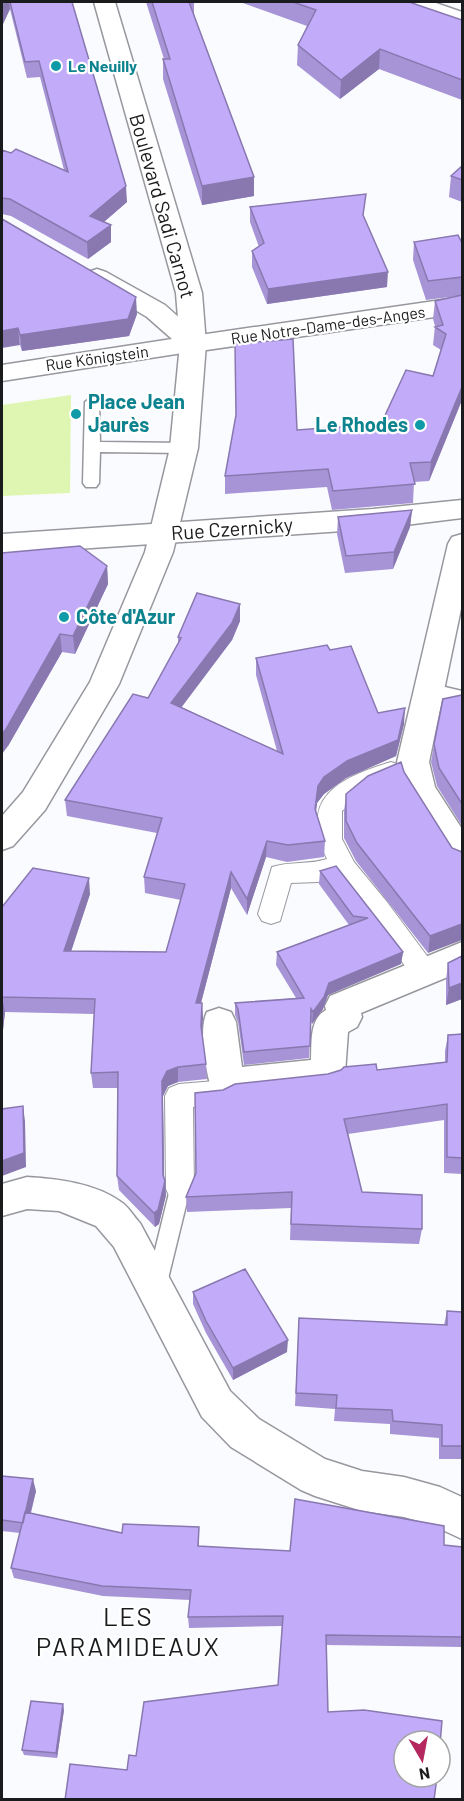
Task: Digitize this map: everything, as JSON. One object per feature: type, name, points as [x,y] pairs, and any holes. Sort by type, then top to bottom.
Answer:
[{"type":"street","name":"Boulevard Sadi Carnot","points":[[2,837],[34,801],[104,684],[164,533],[184,448],[194,344],[186,282],[104,2]]},
{"type":"street","points":[[414,2],[462,19]]},
{"type":"street","points":[[74,264],[156,311],[194,344]]},
{"type":"street","name":"Rue Notre-Dame-des-Anges","points":[[194,344],[462,305]]},
{"type":"street","name":"Rue Königstein","points":[[2,373],[194,344]]},
{"type":"street","name":"Rue Czernicky","points":[[2,543],[374,519],[462,509]]},
{"type":"street","points":[[462,544],[413,762],[414,774],[420,789],[462,855]]},
{"type":"street","points":[[413,762],[356,785],[330,807],[330,839],[341,864],[424,972]]},
{"type":"street","points":[[271,914],[281,874],[318,872],[341,864]]},
{"type":"street","points":[[227,1084],[327,1073],[331,1024],[345,1017],[342,1006],[462,956]]},
{"type":"street","points":[[180,1190],[179,1096],[223,1092],[227,1084],[219,1022]]},
{"type":"street","points":[[2,1200],[27,1193],[59,1195],[88,1204],[109,1214],[128,1235],[216,1404],[245,1433],[315,1476],[362,1491],[404,1497],[440,1507],[462,1519]]},
{"type":"lane","points":[[91,483],[92,402]]},
{"type":"lane","points":[[93,447],[184,448]]},
{"type":"lane","points":[[428,689],[462,697]]},
{"type":"lane","points":[[155,1289],[180,1190]]},
{"type":"green space","points":[[71,395],[70,493],[2,496],[2,405]]},
{"type":"building","points":[[10,2],[72,2],[126,186],[90,216],[111,225],[87,242],[10,199],[2,198],[2,150],[11,153],[16,149],[68,172],[39,61],[25,62]]},
{"type":"building","points":[[152,2],[189,2],[254,177],[202,186],[163,59],[170,59]]},
{"type":"building","points":[[293,2],[409,2],[462,20],[462,80],[380,49],[341,80],[298,45],[316,10]]},
{"type":"building","points":[[462,166],[462,180],[451,176]]},
{"type":"building","points":[[366,194],[363,215],[388,272],[268,289],[252,251],[264,243],[250,207]]},
{"type":"building","points":[[2,219],[136,297],[128,319],[20,335],[18,328],[2,331]]},
{"type":"building","points":[[458,235],[462,243],[462,277],[428,281],[414,242]]},
{"type":"building","name":"Le Rhodes","points":[[462,295],[462,387],[431,462],[410,463],[415,484],[333,491],[328,469],[225,476],[236,415],[235,344],[293,339],[297,430],[381,424],[406,370],[433,376],[446,334],[435,327],[443,325],[435,301]]},
{"type":"building","points":[[412,510],[394,552],[346,556],[338,517]]},
{"type":"building","points":[[80,546],[107,566],[73,636],[60,634],[2,734],[2,553]]},
{"type":"building","points":[[197,593],[240,604],[232,623],[171,703],[283,754],[256,658],[327,645],[330,650],[351,646],[378,713],[405,708],[398,740],[347,761],[324,777],[318,786],[315,809],[325,841],[288,845],[267,841],[247,899],[231,872],[196,1003],[202,1003],[201,1026],[206,1064],[178,1067],[167,1071],[162,1081],[163,1175],[165,1181],[158,1210],[154,1213],[117,1176],[118,1072],[91,1073],[95,999],[2,997],[2,907],[33,868],[89,878],[64,951],[166,952],[185,884],[144,877],[162,818],[65,800],[133,694],[148,698],[181,638],[178,637]]},
{"type":"building","points":[[462,695],[462,804],[439,768],[434,744],[443,699]]},
{"type":"building","points":[[401,762],[404,772],[452,848],[462,852],[462,924],[430,936],[357,843],[346,821],[346,794],[368,776]]},
{"type":"building","points":[[336,866],[403,952],[329,983],[324,997],[313,1012],[311,1009],[310,1046],[244,1052],[238,1009],[235,1003],[304,998],[277,952],[368,918],[353,916],[320,871]]},
{"type":"building","points":[[462,956],[462,983],[449,988],[448,963]]},
{"type":"building","points":[[462,1034],[462,1158],[447,1157],[447,1104],[344,1119],[362,1192],[422,1195],[422,1229],[291,1224],[292,1192],[186,1197],[196,1173],[195,1093],[223,1090],[235,1084],[328,1074],[344,1067],[376,1064],[377,1070],[447,1062],[448,1035]]},
{"type":"building","points":[[23,1106],[24,1153],[2,1161],[2,1109]]},
{"type":"building","points":[[245,1269],[288,1340],[233,1368],[206,1321],[193,1292]]},
{"type":"building","points":[[447,1311],[462,1312],[462,1446],[442,1446],[442,1425],[393,1421],[392,1410],[336,1408],[337,1395],[296,1393],[299,1318],[447,1325]]},
{"type":"building","points":[[2,1476],[33,1479],[23,1523],[2,1520]]},
{"type":"building","points":[[295,1499],[444,1526],[444,1545],[462,1547],[462,1637],[326,1635],[328,1712],[364,1710],[442,1721],[441,1729],[392,1729],[392,1789],[435,1789],[434,1800],[65,1800],[70,1764],[127,1770],[129,1755],[136,1756],[144,1702],[278,1685],[283,1616],[188,1617],[191,1590],[102,1586],[11,1568],[25,1512],[122,1533],[123,1524],[199,1527],[198,1546],[290,1551]]},
{"type":"building","points":[[31,1701],[63,1704],[56,1753],[22,1750]]},
{"type":"place","name":"Le Neuilly","points":[[56,66]]},
{"type":"place","name":"Place Jean Jaurès","points":[[76,414]]},
{"type":"place","name":"Le Rhodes","points":[[420,425]]},
{"type":"place","name":"Côte d'Azur","points":[[64,617]]},
{"type":"district","name":"LES PARAMIDEAUX","points":[[128,1632]]}]
